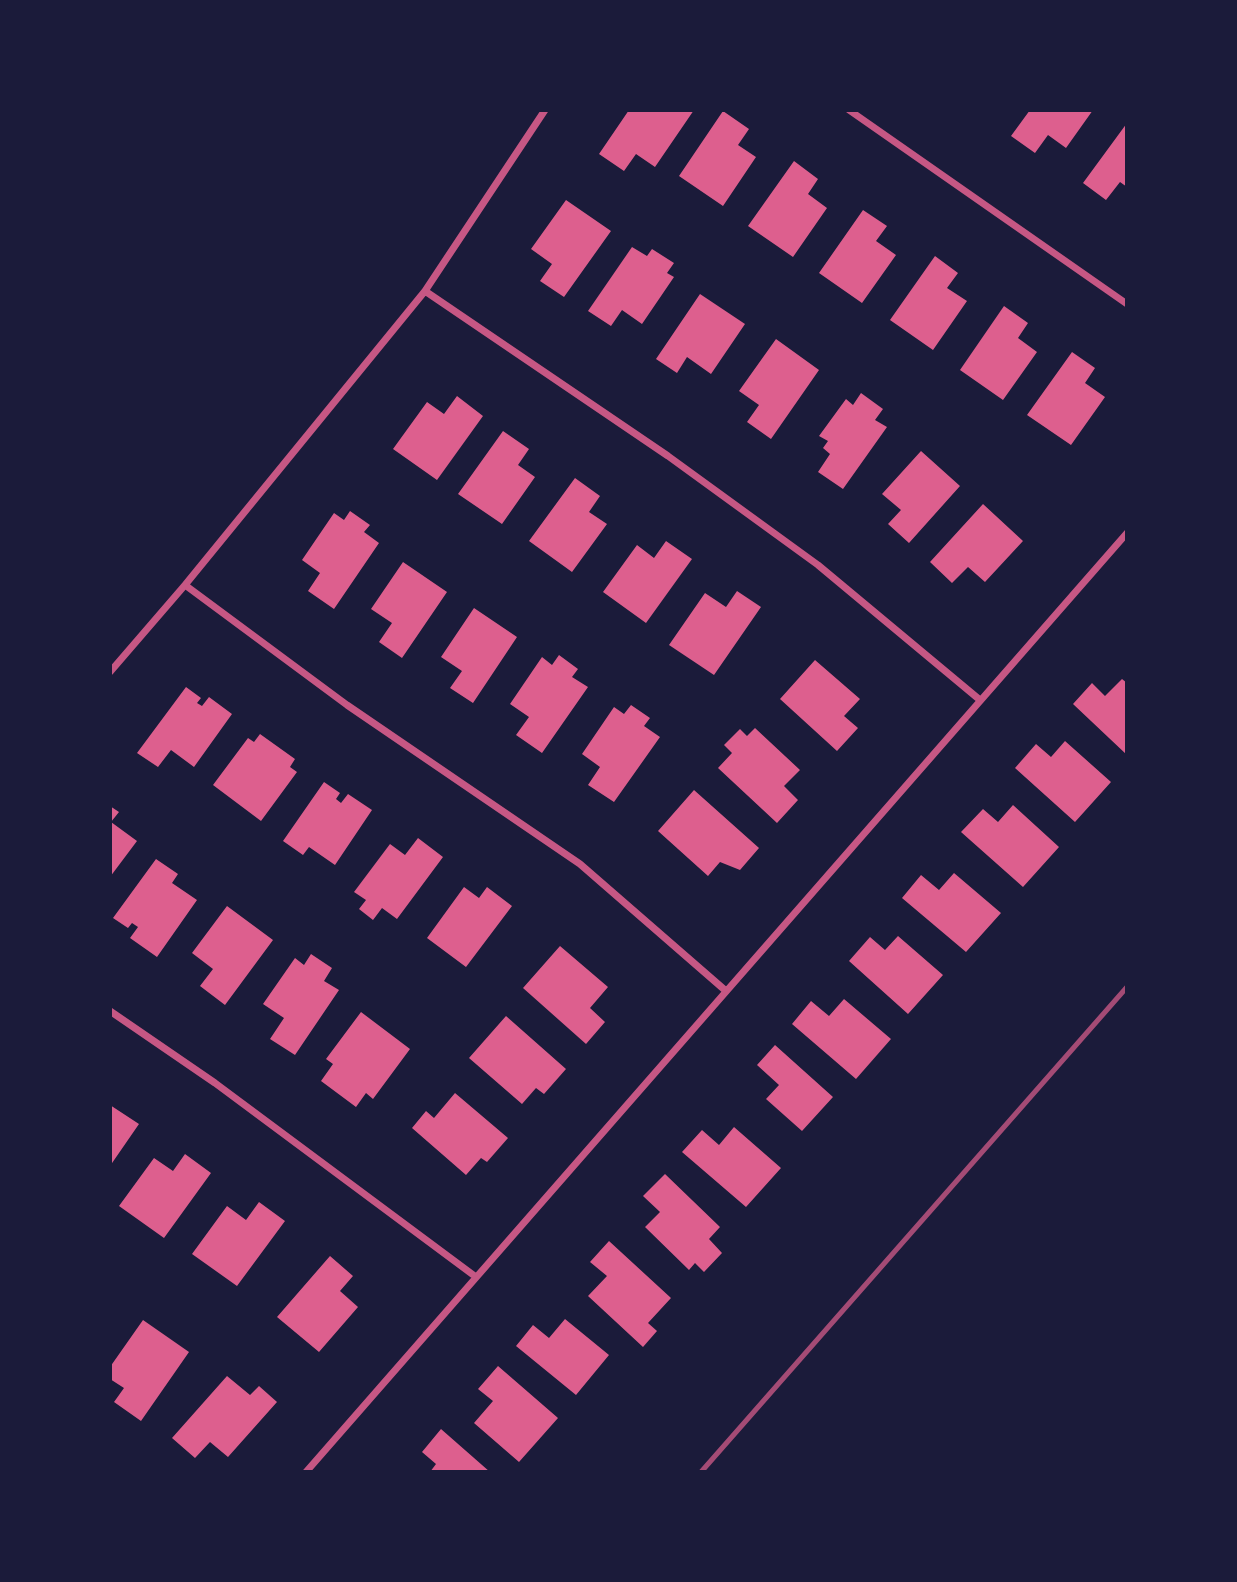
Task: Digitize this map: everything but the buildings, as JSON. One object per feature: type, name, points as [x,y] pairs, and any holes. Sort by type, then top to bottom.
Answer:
[{"type":"street","points":[[110,672],[185,585],[425,291],[545,110]]},
{"type":"street","points":[[849,110],[1127,304]]},
{"type":"street","points":[[425,291],[668,456],[818,565],[980,701]]},
{"type":"street","points":[[306,1472],[1127,533]]},
{"type":"street","points":[[185,585],[347,705],[580,864],[726,991]]},
{"type":"street","points":[[110,1011],[215,1083],[476,1277]]},
{"type":"railway","points":[[701,1472],[1127,987]]}]
